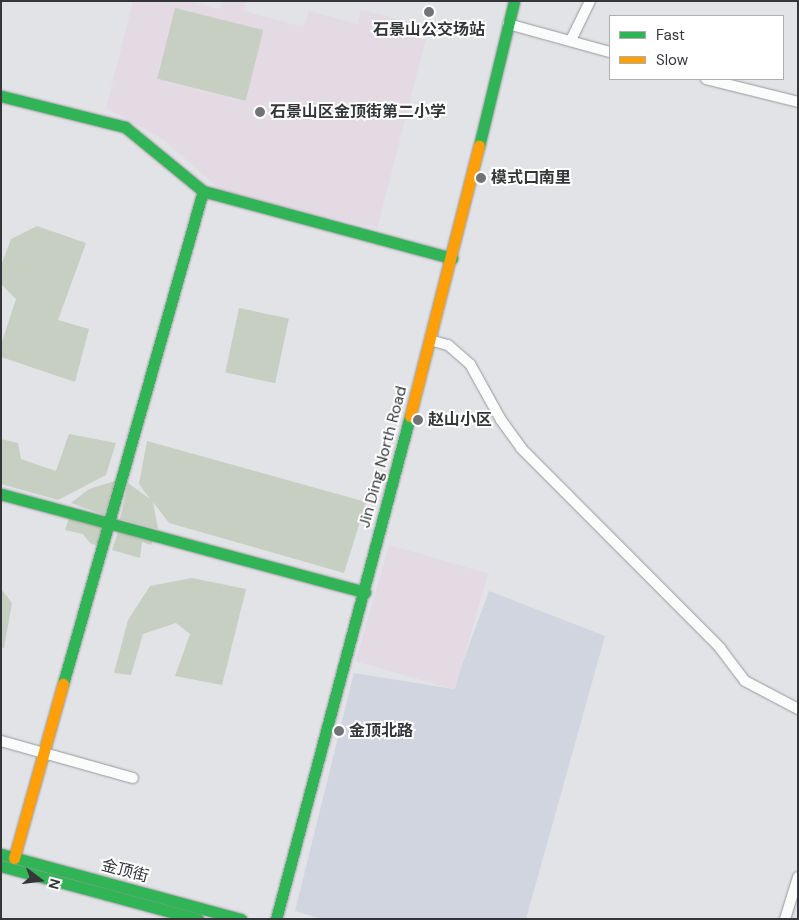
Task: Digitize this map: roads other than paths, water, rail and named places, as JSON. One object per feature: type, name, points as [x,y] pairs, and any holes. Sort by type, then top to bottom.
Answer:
[{"type":"street","name":"Jin Ding North Road","points":[[276,919],[365,592],[452,258],[514,1]]},
{"type":"street","points":[[571,40],[590,1]]},
{"type":"street","points":[[508,24],[609,52]]},
{"type":"street","points":[[710,80],[798,102]]},
{"type":"street","points":[[1,96],[125,127],[203,191],[452,258]]},
{"type":"street","points":[[14,858],[203,191]]},
{"type":"street","points":[[430,340],[448,345],[470,364],[500,420],[521,448],[720,648],[745,681],[798,709]]},
{"type":"street","points":[[1,494],[365,592]]},
{"type":"street","points":[[1,740],[133,778]]},
{"type":"street","name":"金顶街","points":[[1,854],[241,919]]},
{"type":"street","name":"金顶街","points":[[1,866],[198,919]]},
{"type":"street","points":[[790,917],[798,877]]},
{"type":"place","name":"石景山公交场站","points":[[429,12]]},
{"type":"place","name":"石景山区金顶街第二小学","points":[[260,112]]},
{"type":"place","name":"模式口南里","points":[[481,178]]},
{"type":"place","name":"赵山小区","points":[[418,420]]},
{"type":"place","name":"金顶北路","points":[[339,731]]}]
